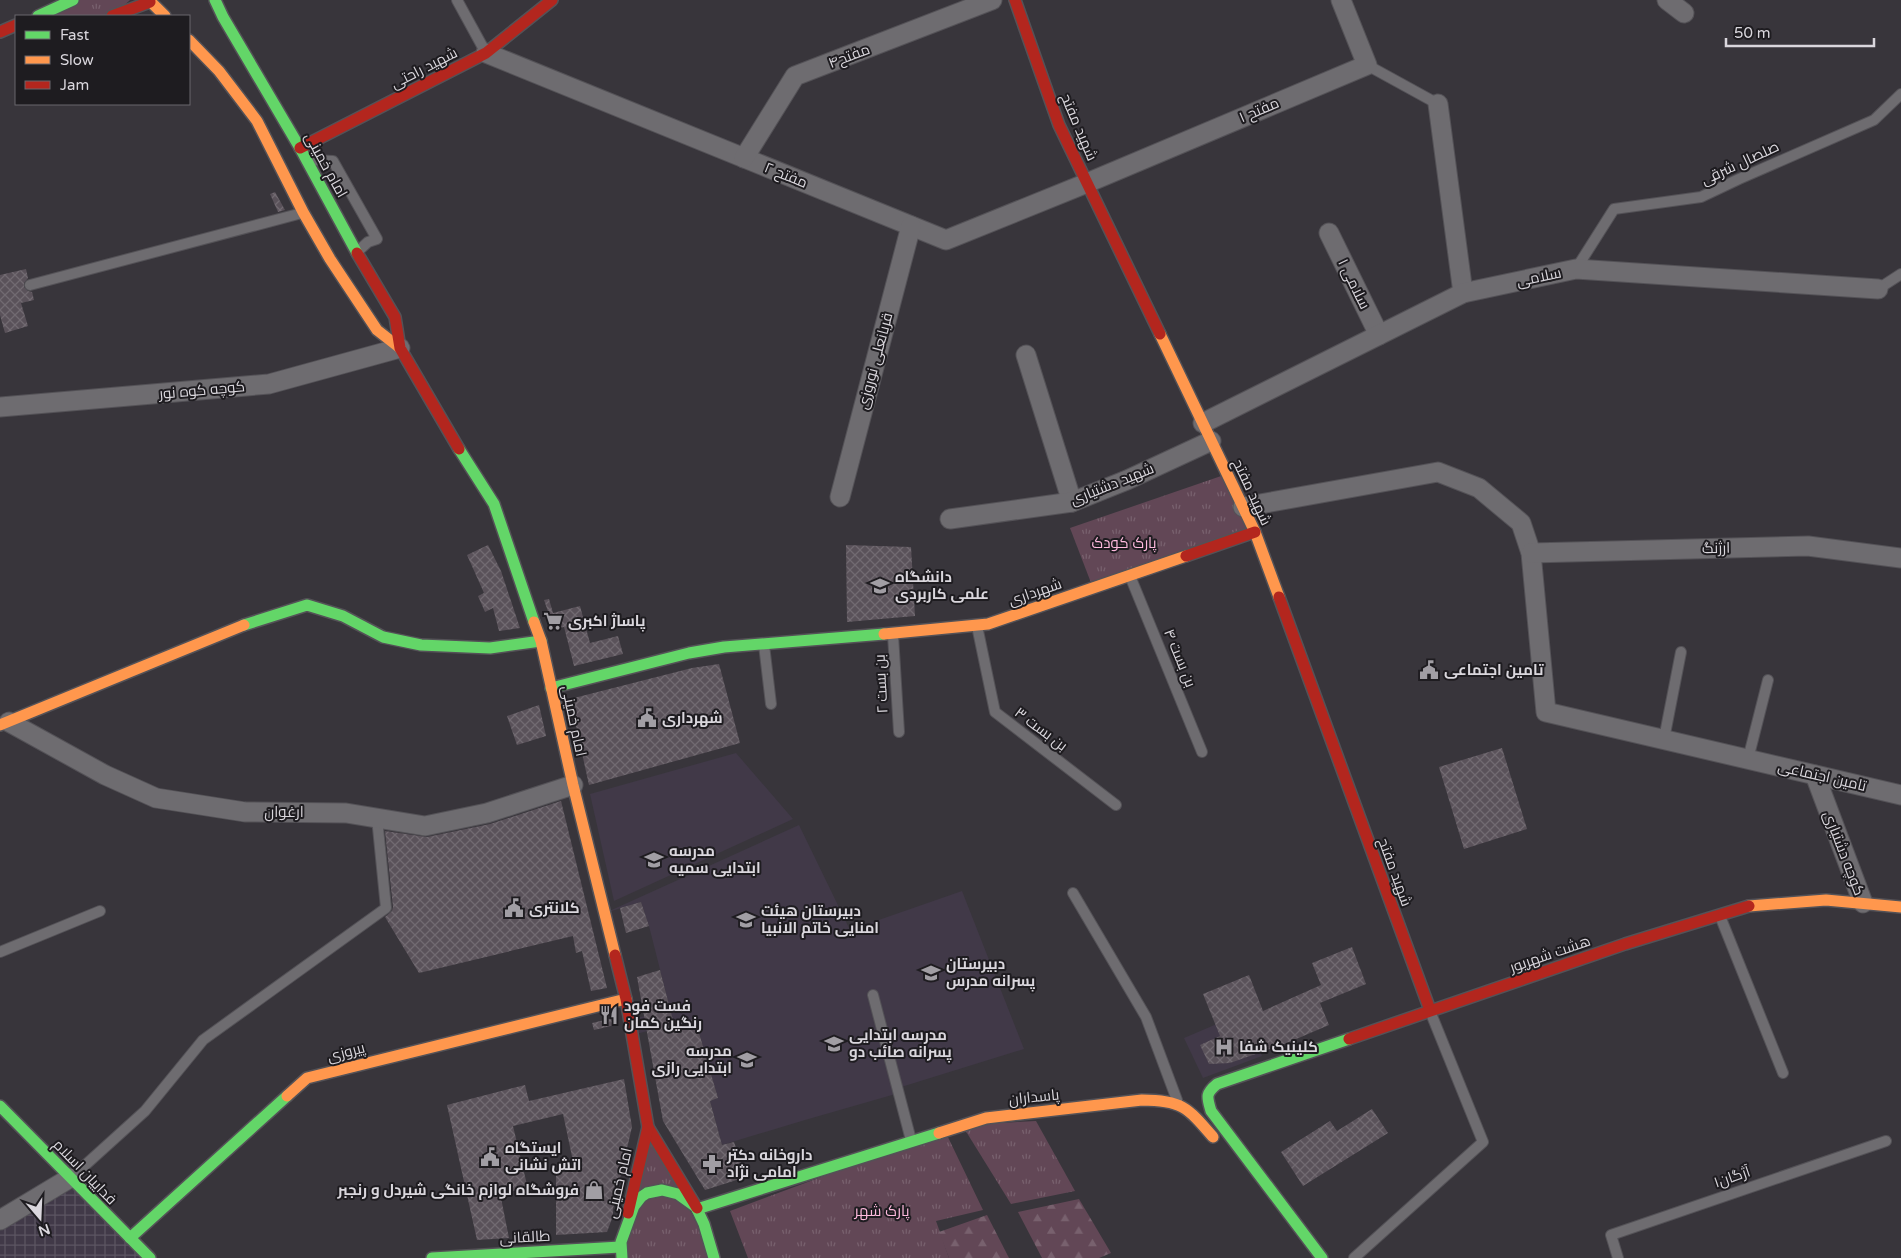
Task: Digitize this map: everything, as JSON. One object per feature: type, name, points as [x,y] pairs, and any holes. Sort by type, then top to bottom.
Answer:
[{"type":"street","points":[[40,15],[73,0]]},
{"type":"street","points":[[135,0],[151,2],[164,15]]},
{"type":"street","points":[[115,15],[151,2],[163,0]]},
{"type":"street","name":"امام خمینی","points":[[215,0],[223,17],[300,148],[356,252],[395,317],[400,348],[470,468],[494,504],[541,641],[573,785],[626,999],[648,1127],[697,1208],[714,1258]]},
{"type":"street","name":"شهید راحتی","points":[[300,148],[486,53],[552,0]]},
{"type":"street","name":"مفتح۴","points":[[744,158],[795,76],[992,0]]},
{"type":"street","name":"شهید مفتح","points":[[1015,0],[1059,126],[1255,532],[1430,1010]]},
{"type":"street","points":[[1341,0],[1367,65]]},
{"type":"street","points":[[1667,0],[1684,13]]},
{"type":"street","points":[[0,33],[15,26]]},
{"type":"street","points":[[0,33],[15,32]]},
{"type":"street","name":"امام خمینی","points":[[190,41],[219,71],[257,121],[303,212],[330,260],[377,330],[400,348]]},
{"type":"street","name":"مفتح ۲","points":[[486,53],[946,240],[1087,183]]},
{"type":"street","name":"مفتح ۱","points":[[1087,183],[1367,65]]},
{"type":"street","points":[[1438,104],[1463,293]]},
{"type":"street","name":"قربانعلی نوروزی","points":[[840,497],[911,226]]},
{"type":"street","name":"سلامی ۱","points":[[1329,233],[1379,335]]},
{"type":"street","name":"سلامی","points":[[1202,423],[1463,293],[1576,269],[1878,289]]},
{"type":"street","name":"کوچه کوه نور","points":[[0,407],[269,384],[400,348]]},
{"type":"street","points":[[1026,355],[1072,502]]},
{"type":"street","name":"شهید دشتیاری","points":[[950,519],[1072,502],[1127,480],[1211,441]]},
{"type":"street","name":"تامین اجتماعی","points":[[1243,507],[1438,472],[1479,488],[1521,523],[1531,552],[1546,712],[1901,795]]},
{"type":"street","name":"شهرداری","points":[[552,688],[689,653],[724,647],[893,634],[988,624],[1255,532]]},
{"type":"street","name":"ارژنگ","points":[[1531,552],[1808,546],[1901,558]]},
{"type":"street","points":[[5,724],[257,620],[307,605],[343,616],[383,637],[421,645],[490,648],[541,641]]},
{"type":"street","name":"ارغوان","points":[[5,724],[104,775],[156,798],[245,812],[346,813],[425,826],[487,813],[573,785]]},
{"type":"street","name":"کوچه دشتیاری","points":[[1815,775],[1863,903]]},
{"type":"street","name":"هشت شهریور","points":[[1321,1258],[1211,1111],[1206,1098],[1210,1090],[1217,1084],[1625,944],[1749,906],[1826,900],[1901,907]]},
{"type":"street","name":"پیروزی","points":[[130,1238],[306,1078],[387,1056],[626,999]]},
{"type":"street","name":"پاسداران","points":[[697,1208],[986,1118],[1142,1100],[1162,1100],[1178,1103]]},
{"type":"street","points":[[1178,1103],[1188,1108],[1221,1146]]},
{"type":"street","name":"فداییان اسلام","points":[[0,1106],[150,1258]]},
{"type":"street","name":"امام خمینی","points":[[621,1250],[648,1127]]},
{"type":"street","points":[[1234,1161],[1321,1258]]},
{"type":"street","points":[[0,1220],[70,1178]]},
{"type":"street","points":[[621,1250],[632,1207],[641,1197],[653,1192],[666,1190],[684,1196],[697,1208]]},
{"type":"street","name":"طالقانی","points":[[432,1258],[621,1250]]},
{"type":"street","name":"طالقانی","points":[[477,1258],[621,1250]]},
{"type":"lane","points":[[457,0],[486,53]]},
{"type":"lane","points":[[1367,65],[1438,104]]},
{"type":"lane","name":"صلصال شرقی","points":[[1576,269],[1614,210],[1701,197],[1874,120],[1901,94]]},
{"type":"lane","points":[[306,160],[333,161],[377,239],[368,242],[356,252]]},
{"type":"lane","points":[[30,285],[303,212]]},
{"type":"lane","name":"سلامی","points":[[1878,289],[1901,274]]},
{"type":"lane","name":"بن بست ۴","points":[[1130,575],[1202,752]]},
{"type":"lane","name":"بن بست ۳","points":[[977,625],[994,712],[1116,805]]},
{"type":"lane","name":"بن بست ۲","points":[[893,634],[899,732]]},
{"type":"lane","points":[[764,644],[771,704]]},
{"type":"lane","points":[[1664,739],[1680,652]]},
{"type":"lane","points":[[1748,759],[1768,680]]},
{"type":"lane","points":[[70,1178],[145,1111],[203,1040],[386,908],[377,818]]},
{"type":"lane","points":[[1073,892],[1146,1017],[1178,1103]]},
{"type":"lane","points":[[0,952],[100,911]]},
{"type":"lane","points":[[1719,915],[1783,1073]]},
{"type":"lane","points":[[873,995],[911,1141]]},
{"type":"lane","points":[[1354,1258],[1482,1142],[1430,1010]]},
{"type":"lane","name":"۱آژگان","points":[[1618,1258],[1611,1235],[1886,1140]]},
{"type":"shaded area","name":"مدرسه ابتدایی سمیه","points":[[736,753],[793,819],[614,901],[590,794]]},
{"type":"shaded area","points":[[799,825],[850,930],[962,891],[1024,1049],[898,1088],[899,1093],[722,1145],[710,1101],[718,1098],[695,1019],[632,1035],[630,1020],[670,1009],[641,902],[605,913]]},
{"type":"shaded area","name":"کلینیک شفا","points":[[1245,1012],[1262,1056],[1203,1078],[1184,1038]]},
{"type":"shaded area","points":[[70,1178],[150,1258],[0,1258],[0,1220]]},
{"type":"green space","points":[[73,0],[130,0],[113,15],[42,15]]},
{"type":"green space","name":"پارک کودک","points":[[1227,474],[1255,532],[1093,588],[1070,528]]},
{"type":"green space","points":[[1036,1121],[1075,1191],[1011,1204],[962,1125]]},
{"type":"green space","points":[[648,1128],[714,1258],[622,1258]]},
{"type":"green space","name":"پارک شهر","points":[[945,1131],[983,1210],[936,1221],[949,1258],[748,1258],[730,1211]]},
{"type":"green space","points":[[1079,1199],[1111,1253],[1099,1258],[1042,1258],[1018,1212]]},
{"type":"green space","points":[[987,1215],[1009,1258],[949,1258],[939,1232]]},
{"type":"building","points":[[275,192],[285,210],[278,212],[270,194]]},
{"type":"building","points":[[26,269],[28,278],[24,283],[24,287],[32,292],[34,300],[21,303],[28,326],[5,333],[0,315],[0,275]]},
{"type":"building","points":[[488,545],[501,571],[520,628],[499,631],[493,608],[485,612],[478,596],[484,593],[467,555]]},
{"type":"building","name":"دانشگاه علمی کاربردی","points":[[846,545],[911,547],[915,616],[847,622]]},
{"type":"building","points":[[549,599],[553,613],[580,606],[590,643],[618,636],[623,654],[574,666],[564,627],[554,629],[544,600]]},
{"type":"building","name":"شهرداری","points":[[719,664],[740,743],[589,785],[570,699],[692,668]]},
{"type":"building","points":[[539,705],[546,736],[517,745],[507,716]]},
{"type":"building","points":[[1502,748],[1527,829],[1464,849],[1439,767]]},
{"type":"building","points":[[561,801],[607,988],[591,991],[582,951],[576,953],[573,936],[419,973],[385,917],[392,911],[393,907],[385,831],[427,837],[490,824]]},
{"type":"building","points":[[641,902],[649,926],[626,933],[620,908]]},
{"type":"building","points":[[1352,947],[1366,984],[1320,1003],[1329,1025],[1287,1043],[1230,1063],[1209,1064],[1200,1045],[1220,1036],[1203,994],[1249,975],[1263,1011],[1321,985],[1312,963]]},
{"type":"building","points":[[660,970],[674,1024],[695,1019],[718,1098],[710,1101],[722,1145],[734,1142],[746,1177],[705,1190],[663,1121],[637,977]]},
{"type":"building","points":[[613,1018],[615,1025],[594,1030],[592,1023]]},
{"type":"building","points":[[624,1079],[632,1127],[613,1216],[607,1232],[556,1235],[556,1171],[574,1166],[563,1114],[513,1126],[528,1189],[500,1193],[509,1238],[477,1240],[447,1105],[525,1085],[529,1101]]},
{"type":"building","points":[[1372,1109],[1388,1133],[1303,1186],[1281,1152],[1330,1121],[1337,1131]]},
{"type":"traffic: fast","points":[[40,15],[73,0]]},
{"type":"traffic: fast","points":[[215,0],[223,17],[300,148],[357,253]]},
{"type":"traffic: fast","points":[[459,449],[494,504],[534,622]]},
{"type":"traffic: fast","points":[[244,625],[307,605],[343,616],[383,637],[421,645],[490,648],[541,641]]},
{"type":"traffic: fast","points":[[551,688],[689,653],[724,647],[884,634]]},
{"type":"traffic: fast","points":[[1322,1258],[1211,1111],[1208,1096],[1210,1090],[1217,1084],[1349,1039]]},
{"type":"traffic: fast","points":[[130,1238],[287,1096]]},
{"type":"traffic: fast","points":[[0,1106],[150,1258]]},
{"type":"traffic: fast","points":[[697,1209],[939,1133]]},
{"type":"traffic: fast","points":[[622,1258],[621,1242],[634,1206],[647,1193],[662,1190],[678,1194],[696,1207],[704,1224],[714,1258]]},
{"type":"traffic: fast","points":[[432,1258],[620,1247]]},
{"type":"traffic: slow","points":[[151,2],[164,15]]},
{"type":"traffic: slow","points":[[190,41],[219,71],[257,121],[303,212],[330,259],[377,330],[400,348]]},
{"type":"traffic: slow","points":[[1160,334],[1255,532],[1279,597]]},
{"type":"traffic: slow","points":[[884,634],[988,624],[1186,556]]},
{"type":"traffic: slow","points":[[534,622],[541,641],[573,785],[615,955]]},
{"type":"traffic: slow","points":[[0,725],[244,625]]},
{"type":"traffic: slow","points":[[1749,906],[1826,900],[1901,907]]},
{"type":"traffic: slow","points":[[287,1096],[307,1078],[626,999]]},
{"type":"traffic: slow","points":[[939,1133],[986,1118],[1156,1100],[1175,1104],[1183,1108],[1197,1119],[1213,1137]]},
{"type":"traffic: jam","points":[[300,148],[486,53],[552,0]]},
{"type":"traffic: jam","points":[[1015,0],[1059,125],[1160,334]]},
{"type":"traffic: jam","points":[[115,15],[150,2]]},
{"type":"traffic: jam","points":[[0,32],[15,25]]},
{"type":"traffic: jam","points":[[357,253],[395,317],[400,348],[459,449]]},
{"type":"traffic: jam","points":[[1186,556],[1255,532]]},
{"type":"traffic: jam","points":[[1279,597],[1430,1010]]},
{"type":"traffic: jam","points":[[1349,1039],[1625,944],[1749,906]]},
{"type":"traffic: jam","points":[[615,955],[626,999],[648,1127],[697,1208]]},
{"type":"traffic: jam","points":[[628,1213],[648,1127]]},
{"type":"place","name":"دانشگاه علمی کاربردی","points":[[880,586]]},
{"type":"place","name":"پاساژ اکبری","points":[[553,621]]},
{"type":"place","name":"تامین اجتماعی","points":[[1429,670]]},
{"type":"place","name":"شهرداری","points":[[647,718]]},
{"type":"place","name":"مدرسه ابتدایی سمیه","points":[[654,860]]},
{"type":"place","name":"کلانتری","points":[[514,908]]},
{"type":"place","name":"دبیرستان هیئت امنایی خاتم الانبیا","points":[[746,920]]},
{"type":"place","name":"دبیرستان پسرانه مدرس","points":[[931,973]]},
{"type":"place","name":"فست فود رنگین کمان","points":[[609,1015]]},
{"type":"place","name":"مدرسه ابتدایی پسرانه صائب دو","points":[[834,1044]]},
{"type":"place","name":"کلینیک شفا","points":[[1224,1047]]},
{"type":"place","name":"مدرسه ابتدایی رازی","points":[[747,1060]]},
{"type":"place","name":"ایستگاه اتش نشانی","points":[[490,1157]]},
{"type":"place","name":"داروخانه دکتر امامی نژاد","points":[[712,1164]]},
{"type":"place","name":"فروشگاه لوازم خانگی شیردل و رنجبر","points":[[594,1190]]}]
